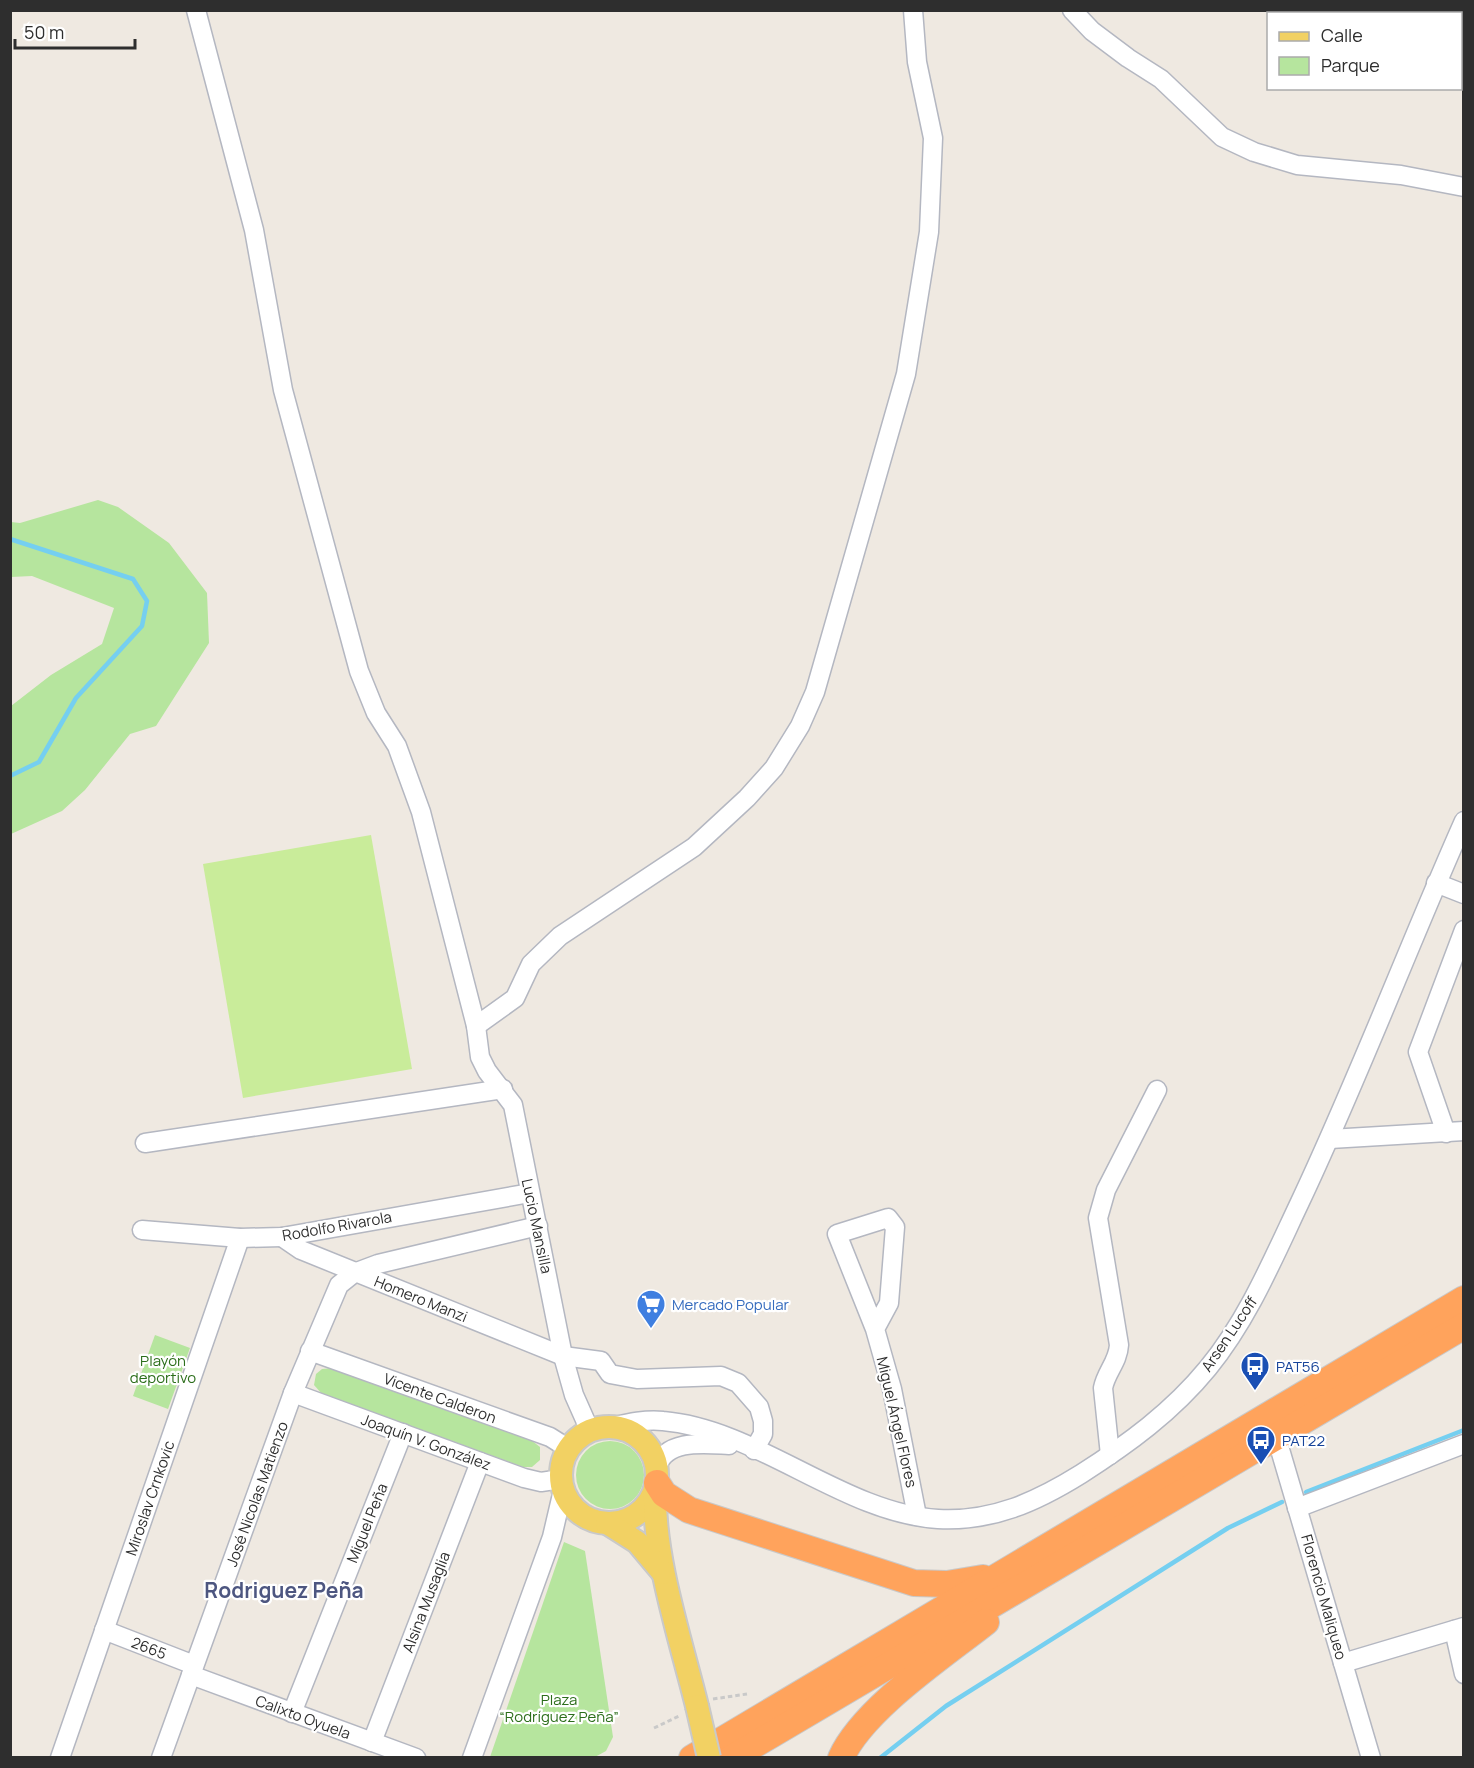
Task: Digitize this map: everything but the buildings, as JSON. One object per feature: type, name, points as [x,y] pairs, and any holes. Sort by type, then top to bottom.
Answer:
[{"type":"highway","points":[[692,1758],[1464,1299]]},
{"type":"highway","points":[[732,1758],[1464,1326]]},
{"type":"highway","points":[[656,1480],[664,1494],[689,1510],[914,1583],[947,1584],[977,1579],[1020,1562]]},
{"type":"highway","points":[[841,1758],[850,1738],[869,1717],[1059,1563]]},
{"type":"main road","points":[[666,1577],[637,1542],[607,1523],[580,1514],[570,1503],[562,1485],[561,1469],[569,1449],[590,1431],[612,1427],[628,1430],[642,1439],[651,1452],[656,1480],[655,1514],[666,1577],[695,1707],[709,1758]]},
{"type":"main road","points":[[607,1523],[622,1521],[636,1515],[647,1505],[656,1480]]},
{"type":"street","name":"Lucio Mansilla","points":[[196,10],[254,230],[284,390],[356,660],[376,713],[398,746],[421,812],[476,1026],[480,1058],[513,1105],[563,1356],[574,1395],[590,1431]]},
{"type":"street","points":[[476,1026],[515,998],[531,964],[560,936],[694,847],[720,825],[774,768],[800,726],[811,701],[906,375],[929,232],[933,138],[917,62],[913,10]]},
{"type":"street","points":[[1072,10],[1092,31],[1161,79],[1222,137],[1254,152],[1298,165],[1401,175],[1464,187]]},
{"type":"street","name":"Arsen Lucoff","points":[[612,1427],[659,1420],[685,1424],[750,1448],[863,1499],[917,1516],[956,1519],[1002,1513],[1037,1500],[1110,1455],[1174,1404],[1223,1349],[1255,1298],[1330,1139],[1464,820]]},
{"type":"street","points":[[1436,883],[1464,894]]},
{"type":"street","points":[[1330,1139],[1455,1132],[1418,1052],[1464,930]]},
{"type":"street","points":[[145,1143],[503,1089]]},
{"type":"street","points":[[1110,1455],[1103,1388],[1105,1378],[1118,1358],[1119,1345],[1098,1218],[1106,1190],[1157,1090]]},
{"type":"street","name":"Rodolfo Rivarola","points":[[142,1230],[240,1238],[282,1237],[530,1192]]},
{"type":"street","name":"Miguel Ángel Flores","points":[[875,1329],[889,1303],[895,1227],[888,1218],[837,1234],[875,1329],[892,1389],[917,1516]]},
{"type":"street","points":[[354,1273],[389,1261],[538,1226]]},
{"type":"street","name":"Homero Manzi","points":[[282,1237],[301,1250],[354,1273],[563,1356],[601,1361],[610,1374],[637,1379],[721,1376],[738,1383],[759,1407],[763,1421],[763,1434],[750,1448]]},
{"type":"street","name":"Miroslav Crnkovic","points":[[60,1758],[240,1238]]},
{"type":"street","name":"José Nicolas Matienzo","points":[[161,1758],[309,1351],[339,1285],[354,1273]]},
{"type":"street","name":"Vicente Calderon","points":[[309,1351],[550,1437],[569,1449]]},
{"type":"street","name":"Joaquín V. González","points":[[294,1393],[532,1480],[562,1485]]},
{"type":"street","name":"Miguel Peña","points":[[292,1713],[403,1433]]},
{"type":"street","name":"Florencio Maliqueo","points":[[1276,1437],[1371,1758]]},
{"type":"street","name":"Arsen Lucoff","points":[[656,1480],[669,1453],[685,1445],[695,1443],[750,1448]]},
{"type":"street","points":[[1297,1508],[1464,1444]]},
{"type":"street","name":"Alsina Musaglia","points":[[372,1742],[480,1462]]},
{"type":"street","points":[[472,1758],[552,1537],[562,1485]]},
{"type":"street","points":[[1343,1663],[1459,1629],[1464,1674]]},
{"type":"street","name":"2665","points":[[104,1630],[193,1670]]},
{"type":"street","name":"Calixto Oyuela","points":[[193,1670],[292,1713],[416,1758]]},
{"type":"path","points":[[654,1728],[695,1707],[747,1694]]},
{"type":"green space","points":[[98,500],[118,507],[169,543],[207,593],[209,643],[156,726],[130,734],[85,790],[62,811],[11,834],[11,706],[51,675],[102,644],[114,608],[32,576],[11,577],[11,522],[20,523]]},
{"type":"green space","points":[[371,835],[412,1069],[243,1098],[203,864]]},
{"type":"green space","name":"Playón deportivo","points":[[155,1335],[190,1348],[168,1409],[133,1396]]},
{"type":"green space","points":[[333,1368],[531,1440],[540,1447],[540,1460],[532,1467],[523,1467],[322,1394],[314,1385],[316,1374],[322,1369]]},
{"type":"green space","points":[[603,1441],[617,1441],[629,1446],[639,1456],[644,1475],[639,1494],[629,1504],[617,1509],[603,1509],[591,1504],[581,1494],[576,1482],[576,1468],[581,1456],[591,1446]]},
{"type":"green space","name":"Plaza “Rodríguez Peña”","points":[[564,1542],[585,1551],[613,1737],[606,1751],[595,1757],[490,1757]]},
{"type":"waterway","points":[[10,539],[133,579],[147,601],[142,626],[76,698],[39,762],[10,776]]},
{"type":"waterway","points":[[1306,1492],[1464,1430]]},
{"type":"waterway","points":[[880,1758],[946,1706],[1228,1528],[1282,1502]]},
{"type":"place","name":"Mercado Popular","points":[[651,1330]]},
{"type":"place","name":"PAT56","points":[[1255,1392]]},
{"type":"place","name":"PAT22","points":[[1261,1466]]},
{"type":"district","name":"Rodriguez Peña","points":[[284,1590]]}]
